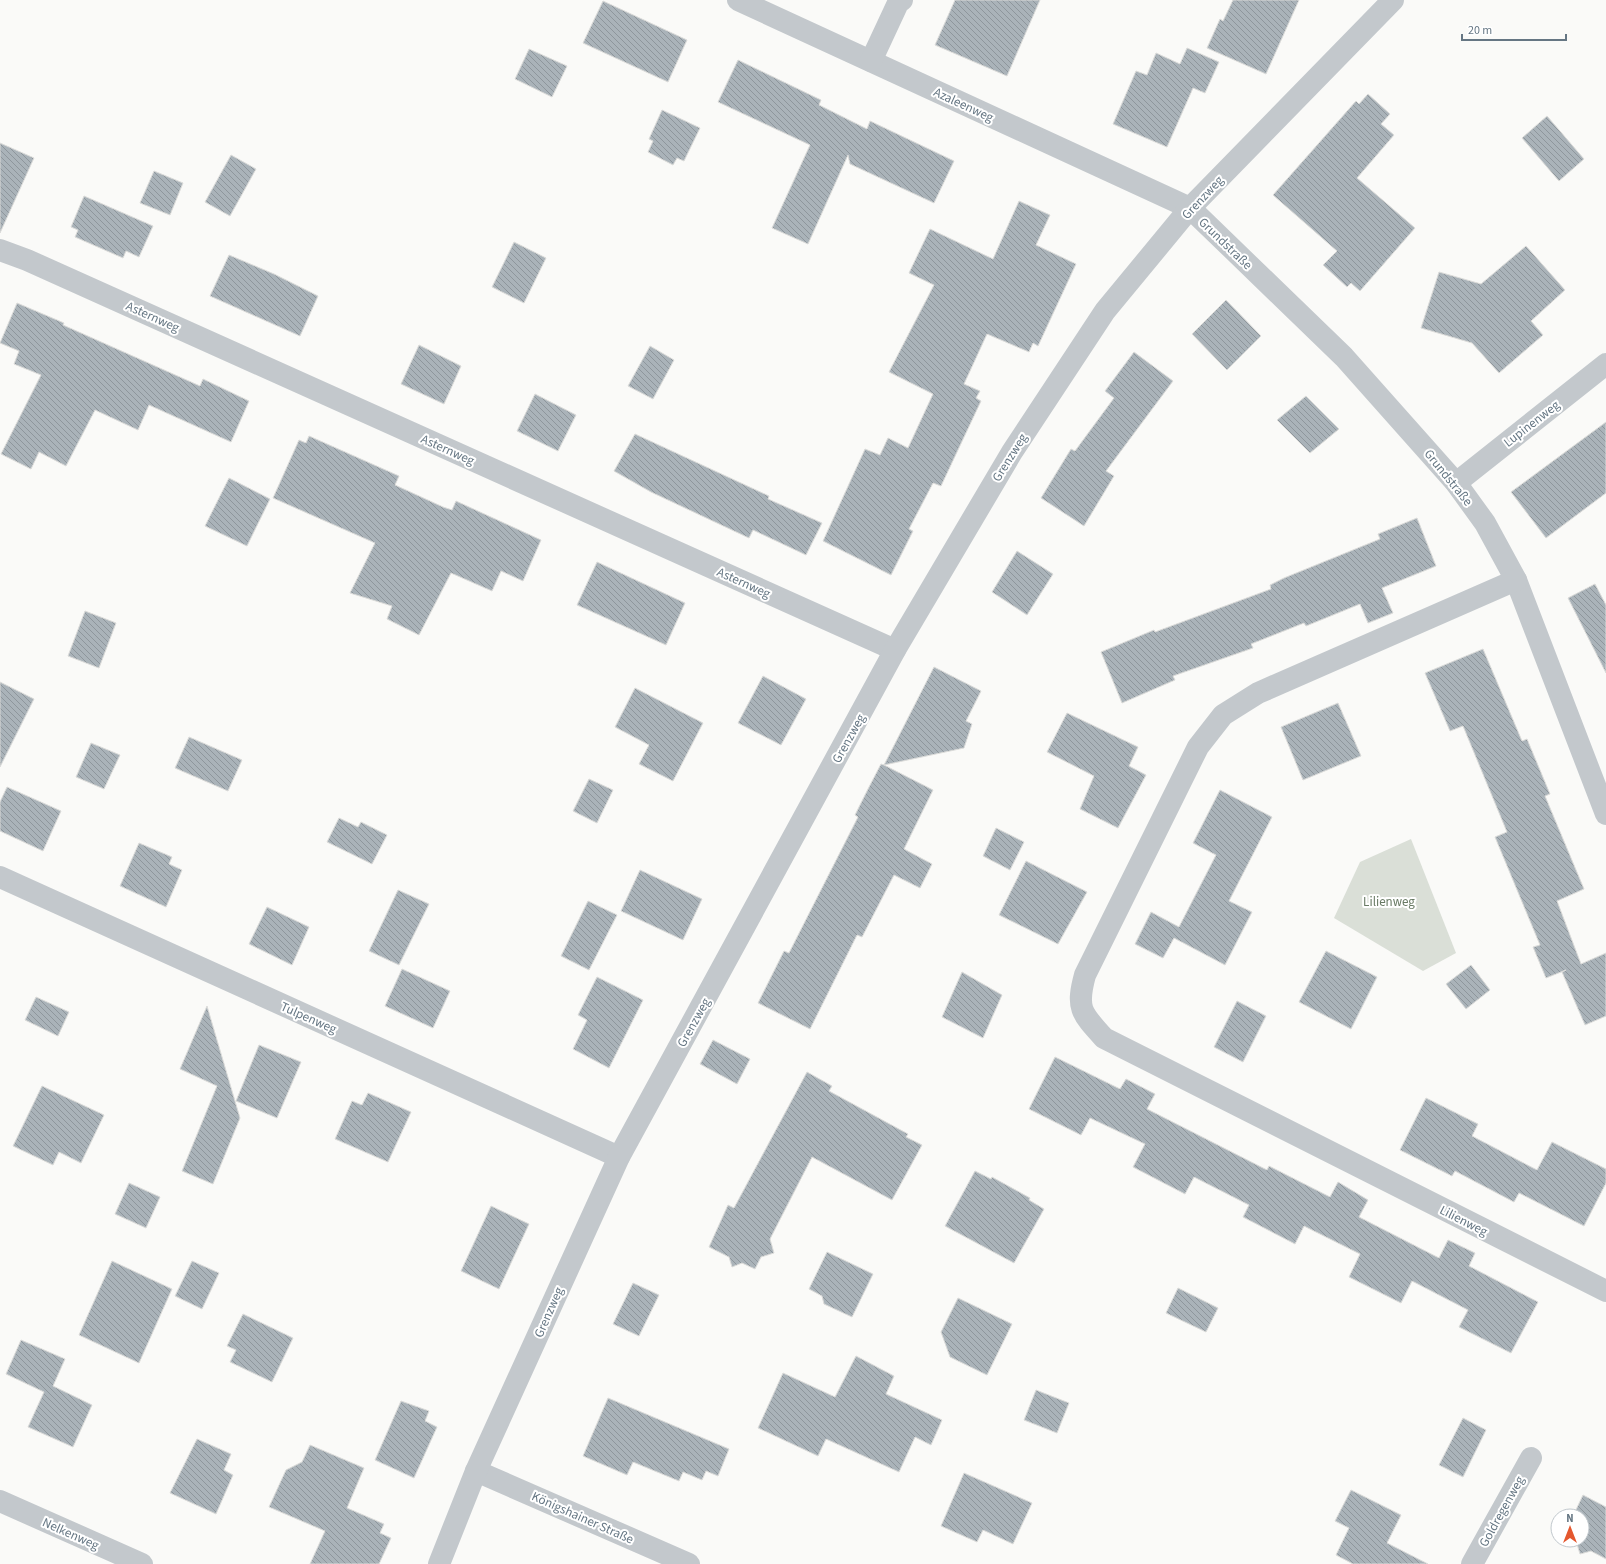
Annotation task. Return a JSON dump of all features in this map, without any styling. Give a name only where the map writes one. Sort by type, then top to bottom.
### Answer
[{"type":"street","name":"Azaleenweg","points":[[738,0],[1190,208]]},
{"type":"street","points":[[871,62],[898,3],[902,0]]},
{"type":"street","name":"Grenzweg","points":[[439,1564],[476,1471],[619,1157],[895,650],[1012,452],[1105,311],[1190,208],[1393,0]]},
{"type":"street","name":"Grundstraße","points":[[1190,208],[1344,356],[1456,483],[1485,523],[1516,580],[1606,814]]},
{"type":"street","name":"Asternweg","points":[[0,250],[27,260],[895,650]]},
{"type":"street","name":"Lupinenweg","points":[[1456,483],[1606,364]]},
{"type":"street","name":"Lilienweg","points":[[1516,580],[1258,693],[1223,715],[1198,747],[1085,975],[1079,995],[1083,1016],[1104,1038],[1606,1291]]},
{"type":"street","name":"Tulpenweg","points":[[0,877],[619,1157]]},
{"type":"street","name":"Goldregenweg","points":[[1472,1564],[1531,1458]]},
{"type":"street","name":"Königshainer Straße","points":[[476,1471],[689,1564]]},
{"type":"street","name":"Nelkenweg","points":[[0,1501],[142,1564]]},
{"type":"green space","name":"Lilienweg","points":[[1411,839],[1456,953],[1423,971],[1334,918],[1360,862]]},
{"type":"building","points":[[955,0],[1040,0],[1007,76],[935,45]]},
{"type":"building","points":[[1233,0],[1299,0],[1266,74],[1207,48],[1220,19],[1223,21]]},
{"type":"building","points":[[603,1],[687,40],[668,82],[583,43]]},
{"type":"building","points":[[1187,48],[1219,62],[1205,93],[1193,88],[1167,147],[1113,124],[1136,71],[1147,75],[1156,53],[1180,64]]},
{"type":"building","points":[[529,49],[567,66],[552,97],[515,79]]},
{"type":"building","points":[[738,60],[821,100],[819,105],[867,129],[870,121],[954,161],[934,203],[850,164],[848,155],[808,244],[772,228],[810,145],[718,102]]},
{"type":"building","points":[[1368,94],[1390,114],[1381,124],[1394,135],[1357,178],[1415,228],[1360,291],[1351,283],[1347,287],[1323,265],[1337,251],[1273,195],[1356,101],[1359,104]]},
{"type":"building","points":[[662,110],[700,128],[684,161],[677,158],[673,165],[648,152],[653,141],[649,139]]},
{"type":"building","points":[[1547,116],[1584,159],[1559,181],[1522,138]]},
{"type":"building","points":[[0,143],[34,158],[0,233]]},
{"type":"building","points":[[231,155],[256,169],[230,216],[205,202]]},
{"type":"building","points":[[154,171],[183,183],[170,215],[140,203]]},
{"type":"building","points":[[84,196],[153,226],[139,257],[126,251],[123,258],[75,237],[78,230],[71,227]]},
{"type":"building","points":[[1019,201],[1050,215],[1036,245],[1076,264],[1038,346],[1033,343],[1029,352],[987,334],[964,384],[980,391],[976,398],[981,401],[941,486],[933,483],[909,529],[913,531],[891,575],[823,541],[865,449],[880,455],[888,438],[908,448],[933,394],[889,372],[934,285],[909,273],[930,229],[993,259]]},
{"type":"building","points":[[514,242],[546,258],[524,303],[492,287]]},
{"type":"building","points":[[1526,246],[1565,290],[1531,321],[1543,335],[1499,373],[1472,343],[1421,328],[1439,272],[1481,284]]},
{"type":"building","points":[[229,255],[274,274],[318,296],[300,336],[210,296]]},
{"type":"building","points":[[1226,300],[1261,336],[1227,370],[1192,334]]},
{"type":"building","points":[[17,303],[200,386],[203,379],[249,401],[231,442],[149,405],[138,430],[95,410],[66,466],[39,452],[31,469],[1,454],[41,375],[14,364],[19,351],[0,343]]},
{"type":"building","points":[[419,345],[461,366],[444,404],[401,384]]},
{"type":"building","points":[[650,346],[674,360],[653,399],[628,386]]},
{"type":"building","points":[[1134,352],[1173,381],[1106,471],[1114,476],[1084,526],[1041,498],[1071,449],[1075,451],[1114,398],[1105,391]]},
{"type":"building","points":[[535,394],[576,415],[558,451],[517,431]]},
{"type":"building","points":[[1306,396],[1339,429],[1310,453],[1277,420]]},
{"type":"building","points":[[1606,422],[1606,493],[1546,538],[1511,492]]},
{"type":"building","points":[[635,434],[769,496],[768,499],[822,523],[806,555],[753,530],[749,538],[651,492],[614,471]]},
{"type":"building","points":[[309,436],[399,476],[395,485],[443,507],[452,510],[456,501],[541,540],[523,581],[501,571],[492,591],[451,573],[419,635],[387,619],[392,606],[350,593],[375,543],[273,498],[299,440],[306,443]]},
{"type":"building","points":[[229,478],[270,499],[247,546],[205,526]]},
{"type":"building","points":[[1417,518],[1436,566],[1382,588],[1393,613],[1368,623],[1360,604],[1306,626],[1304,623],[1251,644],[1253,648],[1173,676],[1175,680],[1122,703],[1101,652],[1154,630],[1155,632],[1271,589],[1270,585],[1284,578],[1380,539],[1378,534]]},
{"type":"building","points":[[1017,551],[1053,574],[1027,615],[992,592]]},
{"type":"building","points":[[597,562],[685,603],[666,645],[577,605]]},
{"type":"building","points":[[1595,584],[1606,605],[1606,673],[1568,598]]},
{"type":"building","points":[[85,611],[116,623],[99,668],[68,656]]},
{"type":"building","points":[[1483,649],[1522,741],[1527,739],[1550,794],[1545,796],[1584,889],[1557,901],[1581,964],[1606,953],[1606,1016],[1585,1025],[1562,972],[1566,970],[1546,978],[1533,947],[1540,945],[1495,837],[1507,832],[1463,726],[1450,731],[1425,673]]},
{"type":"building","points":[[934,667],[981,691],[966,721],[972,724],[964,748],[884,765]]},
{"type":"building","points":[[763,676],[806,699],[781,745],[738,723]]},
{"type":"building","points":[[0,682],[34,699],[0,767]]},
{"type":"building","points":[[635,688],[703,723],[673,781],[639,764],[649,745],[615,727]]},
{"type":"building","points":[[1338,703],[1361,756],[1303,780],[1281,727]]},
{"type":"building","points":[[1067,713],[1138,747],[1129,766],[1146,775],[1118,828],[1080,809],[1094,776],[1047,752]]},
{"type":"building","points":[[189,737],[242,760],[228,791],[175,768]]},
{"type":"building","points":[[91,743],[120,755],[104,789],[76,777]]},
{"type":"building","points":[[881,764],[933,790],[904,849],[932,864],[920,888],[894,875],[862,937],[857,935],[810,1029],[758,1003],[784,951],[789,953],[858,817],[855,815],[868,789]]},
{"type":"building","points":[[589,779],[613,790],[597,823],[573,811]]},
{"type":"building","points":[[7,787],[61,811],[43,851],[0,831],[0,802]]},
{"type":"building","points":[[1220,790],[1272,817],[1229,901],[1252,912],[1225,965],[1174,938],[1163,958],[1135,944],[1151,912],[1179,927],[1216,855],[1193,843]]},
{"type":"building","points":[[339,818],[358,827],[361,822],[387,835],[372,864],[327,842]]},
{"type":"building","points":[[996,828],[1024,842],[1010,870],[983,856]]},
{"type":"building","points":[[139,843],[172,857],[169,864],[182,870],[166,907],[120,886]]},
{"type":"building","points":[[1026,861],[1087,892],[1058,944],[999,915]]},
{"type":"building","points":[[640,870],[702,899],[683,940],[621,911]]},
{"type":"building","points":[[398,890],[429,904],[399,965],[369,951]]},
{"type":"building","points":[[588,901],[617,915],[589,970],[561,956]]},
{"type":"building","points":[[267,907],[309,927],[292,965],[249,944]]},
{"type":"building","points":[[1326,951],[1377,977],[1351,1029],[1299,1002]]},
{"type":"building","points":[[1471,965],[1490,990],[1466,1009],[1446,984]]},
{"type":"building","points":[[402,969],[450,991],[433,1028],[385,1006]]},
{"type":"building","points":[[962,972],[1002,995],[983,1038],[942,1017]]},
{"type":"building","points":[[597,977],[643,1000],[609,1068],[573,1049],[587,1020],[578,1015]]},
{"type":"building","points":[[36,997],[69,1012],[58,1036],[25,1020]]},
{"type":"building","points":[[1237,1001],[1266,1016],[1243,1062],[1214,1047]]},
{"type":"building","points":[[207,1006],[240,1118],[213,1184],[182,1171],[217,1086],[180,1069]]},
{"type":"building","points":[[713,1040],[750,1059],[737,1084],[700,1064]]},
{"type":"building","points":[[259,1045],[301,1062],[277,1118],[236,1101]]},
{"type":"building","points":[[1055,1057],[1120,1089],[1126,1079],[1155,1094],[1147,1109],[1267,1170],[1269,1166],[1330,1197],[1338,1182],[1368,1200],[1359,1217],[1439,1258],[1448,1240],[1475,1253],[1469,1266],[1538,1302],[1511,1353],[1459,1327],[1468,1310],[1412,1281],[1401,1303],[1349,1277],[1360,1254],[1304,1226],[1295,1244],[1243,1217],[1249,1205],[1194,1177],[1185,1194],[1133,1167],[1145,1144],[1090,1118],[1081,1135],[1029,1109]]},
{"type":"building","points":[[807,1072],[832,1086],[829,1091],[908,1134],[906,1137],[922,1145],[892,1200],[812,1157],[770,1239],[774,1253],[761,1257],[755,1269],[742,1263],[732,1267],[729,1257],[709,1247],[728,1205],[734,1208]]},
{"type":"building","points":[[42,1086],[104,1115],[81,1163],[59,1152],[53,1165],[13,1146]]},
{"type":"building","points":[[368,1093],[411,1112],[388,1162],[335,1139],[352,1101],[362,1105]]},
{"type":"building","points":[[1426,1098],[1478,1124],[1472,1136],[1537,1170],[1552,1142],[1606,1169],[1606,1183],[1584,1226],[1519,1193],[1514,1202],[1455,1171],[1452,1176],[1400,1150]]},
{"type":"building","points":[[975,1171],[991,1179],[992,1177],[1030,1198],[1029,1200],[1044,1209],[1014,1263],[945,1226]]},
{"type":"building","points":[[129,1183],[160,1197],[146,1228],[115,1214]]},
{"type":"building","points":[[491,1206],[529,1224],[499,1289],[461,1271]]},
{"type":"building","points":[[827,1252],[873,1274],[852,1317],[824,1304],[822,1296],[809,1289]]},
{"type":"building","points":[[112,1261],[172,1289],[139,1363],[79,1335]]},
{"type":"building","points":[[192,1261],[219,1273],[202,1309],[175,1296]]},
{"type":"building","points":[[633,1283],[659,1295],[639,1336],[613,1324]]},
{"type":"building","points":[[1178,1288],[1218,1308],[1206,1332],[1166,1313]]},
{"type":"building","points":[[958,1298],[1012,1324],[987,1375],[950,1357],[941,1332]]},
{"type":"building","points":[[243,1314],[293,1338],[272,1382],[230,1362],[236,1350],[227,1346]]},
{"type":"building","points":[[21,1340],[65,1359],[53,1386],[92,1405],[73,1447],[28,1427],[44,1392],[6,1374]]},
{"type":"building","points":[[856,1356],[894,1376],[886,1394],[942,1420],[931,1445],[915,1437],[899,1472],[826,1439],[818,1456],[758,1428],[783,1373],[835,1397]]},
{"type":"building","points":[[1036,1390],[1069,1403],[1057,1433],[1024,1420]]},
{"type":"building","points":[[608,1398],[729,1449],[718,1476],[706,1471],[702,1480],[683,1472],[679,1481],[633,1462],[627,1475],[583,1456]]},
{"type":"building","points":[[401,1401],[429,1411],[425,1421],[437,1427],[414,1478],[375,1460]]},
{"type":"building","points":[[1463,1418],[1486,1430],[1463,1477],[1439,1465]]},
{"type":"building","points":[[197,1439],[231,1454],[224,1470],[233,1475],[216,1514],[170,1493]]},
{"type":"building","points":[[310,1445],[364,1468],[347,1508],[384,1524],[380,1533],[391,1538],[379,1564],[310,1564],[325,1531],[269,1507],[286,1470],[302,1462]]},
{"type":"building","points":[[964,1473],[1032,1503],[1013,1544],[983,1530],[977,1542],[941,1526]]},
{"type":"building","points":[[1351,1490],[1401,1515],[1387,1543],[1428,1564],[1353,1564],[1336,1555],[1349,1528],[1335,1521]]},
{"type":"building","points":[[1583,1495],[1606,1507],[1606,1559],[1591,1551],[1580,1554],[1578,1548],[1590,1548],[1590,1508],[1577,1508]]}]
